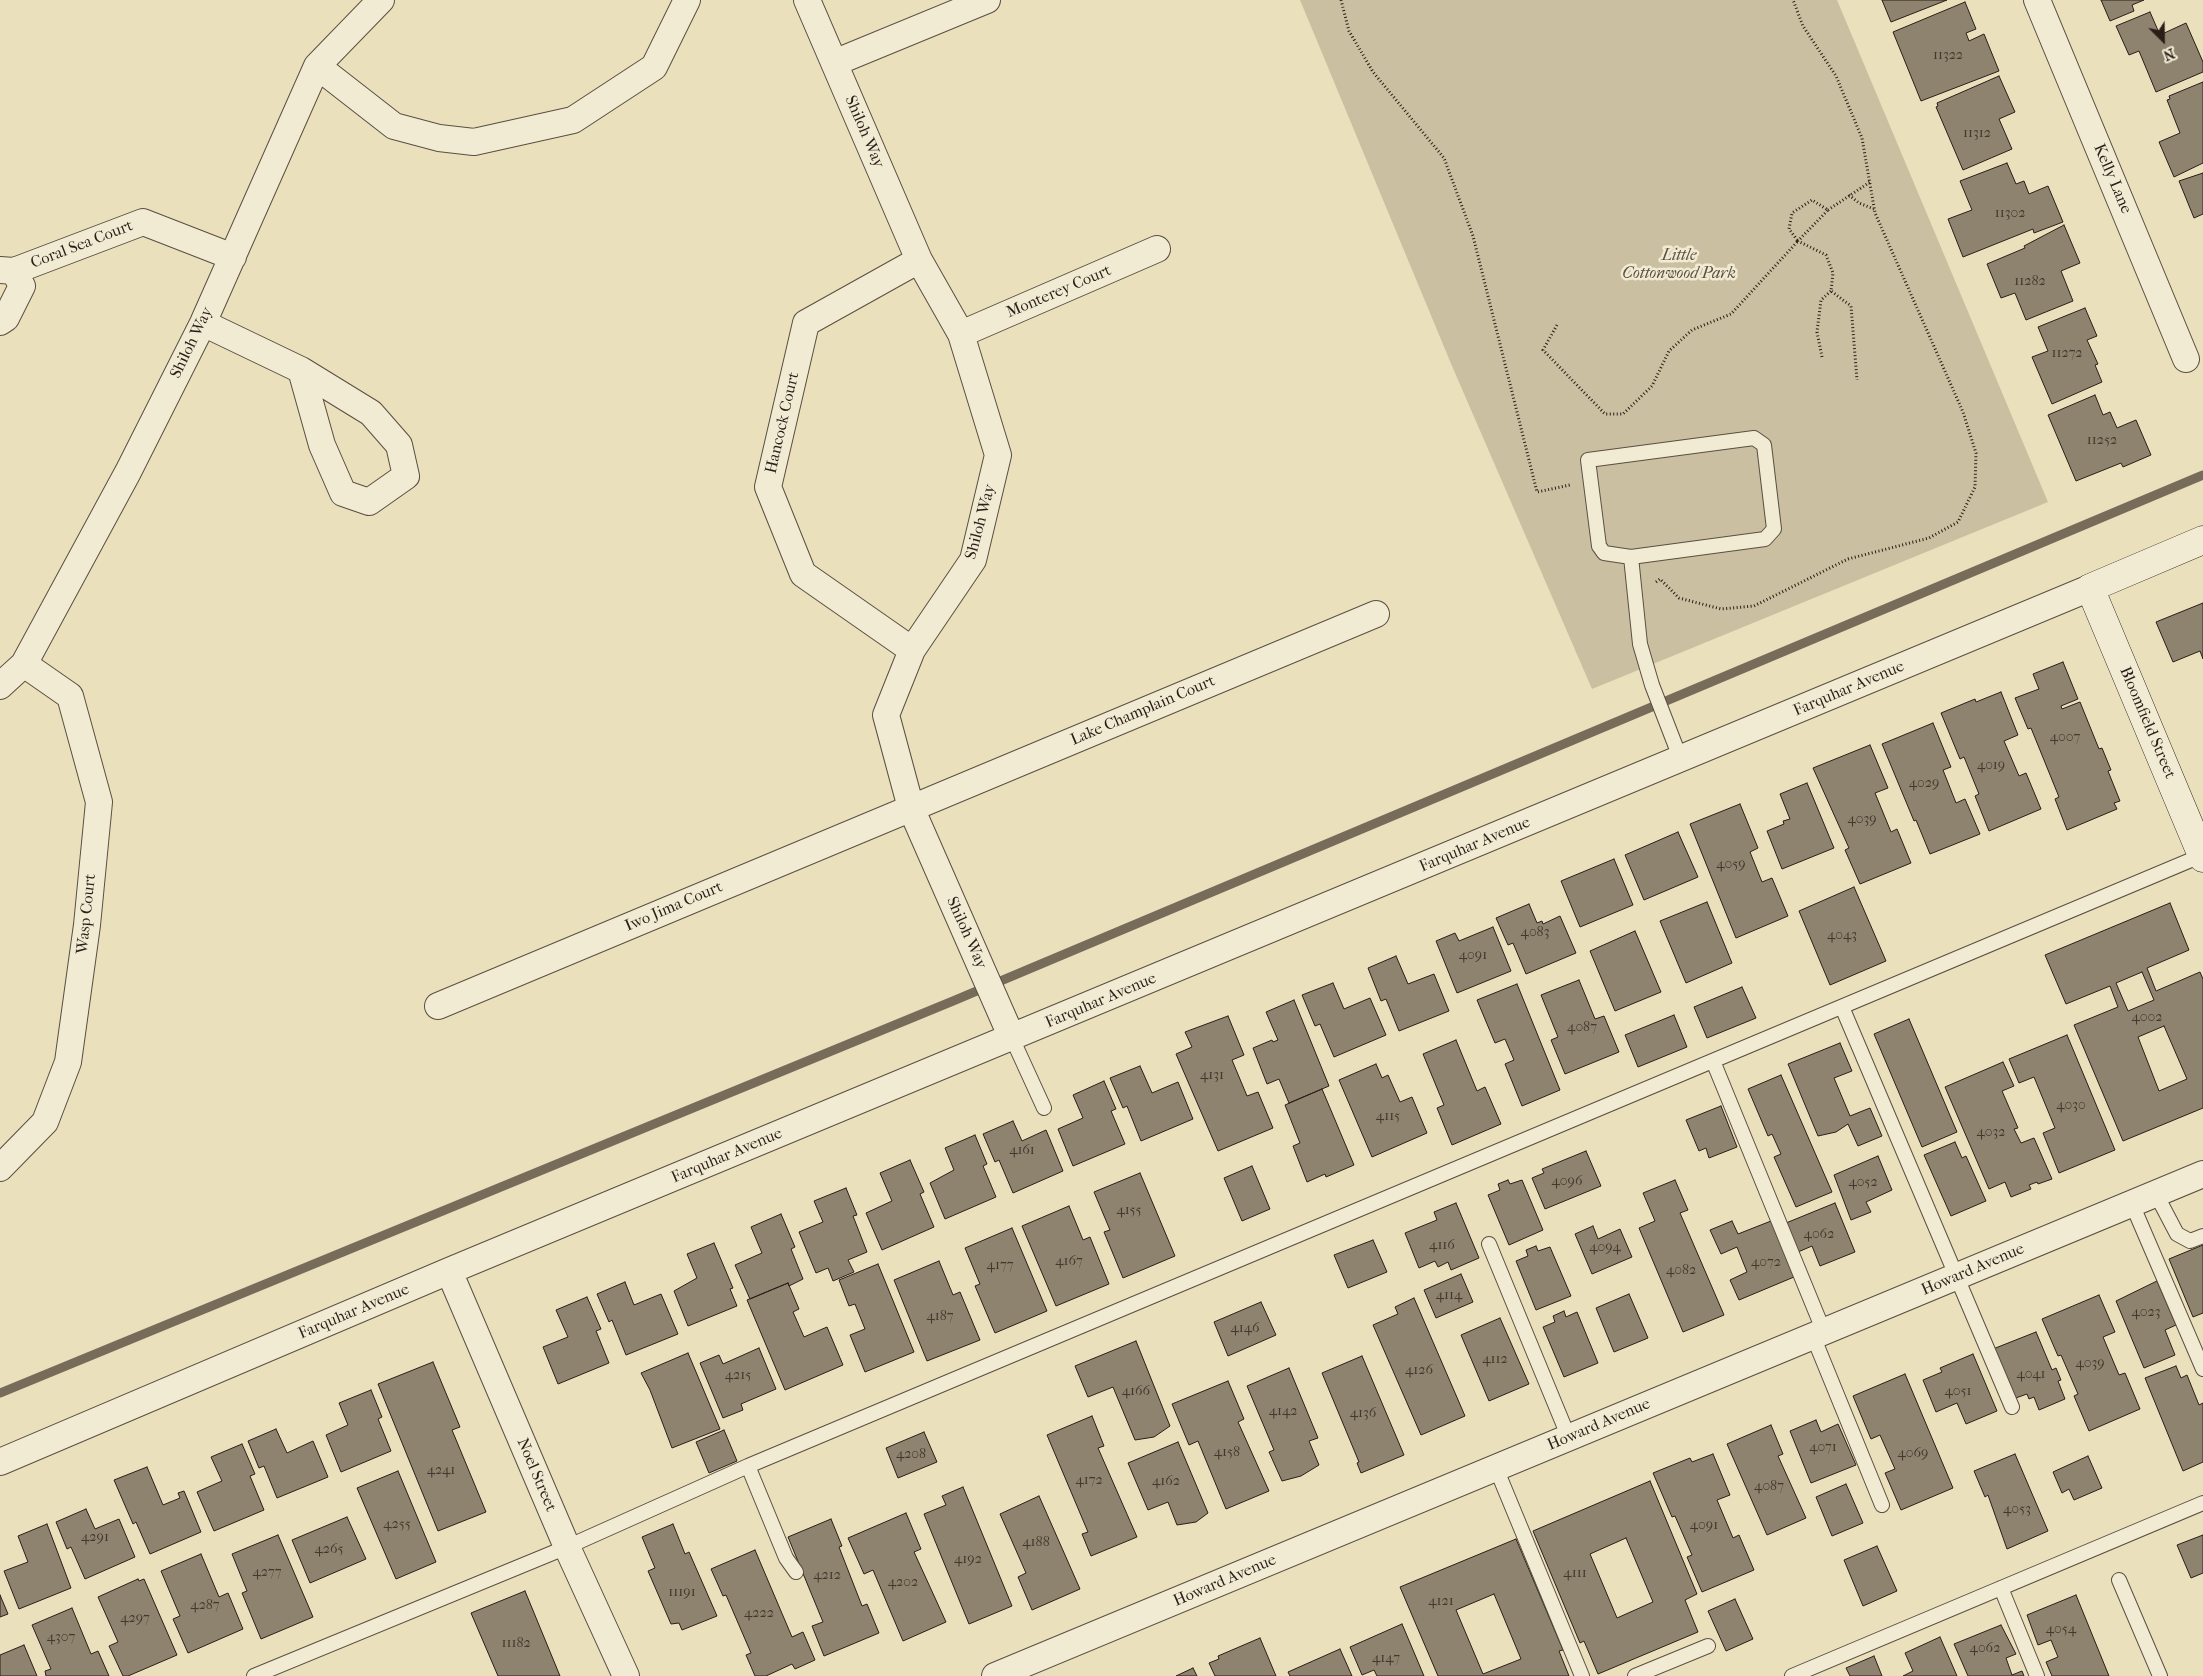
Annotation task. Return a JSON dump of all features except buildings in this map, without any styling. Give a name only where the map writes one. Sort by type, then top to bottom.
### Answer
[{"type":"street","name":"Shiloh Way","points":[[0,686],[24,664],[128,472],[203,323],[317,66],[381,0]]},
{"type":"street","points":[[317,66],[394,126],[439,138],[474,142],[573,120],[654,68],[687,0]]},
{"type":"street","name":"Shiloh Way","points":[[807,0],[919,260],[961,334],[998,455],[973,560],[912,650],[886,715],[911,808],[1012,1038]]},
{"type":"street","points":[[834,62],[987,0]]},
{"type":"street","name":"Kelly Lane","points":[[2037,0],[2186,359]]},
{"type":"street","name":"Coral Sea Court","points":[[0,322],[6,318],[22,286],[7,270],[143,222],[233,257]]},
{"type":"street","name":"Monterey Court","points":[[961,334],[1157,249]]},
{"type":"street","name":"Hancock Court","points":[[912,650],[803,574],[768,487],[806,323],[919,260]]},
{"type":"street","points":[[203,323],[301,370],[371,413],[399,445],[406,476],[370,502],[343,493],[322,445],[301,370]]},
{"type":"street","name":"Farquhar Avenue","points":[[0,1462],[449,1272],[1681,760],[2203,540]]},
{"type":"street","name":"Bloomfield Street","points":[[2090,588],[2203,856]]},
{"type":"street","name":"Lake Champlain Court","points":[[911,808],[1376,614]]},
{"type":"street","name":"Wasp Court","points":[[0,1168],[45,1122],[68,1062],[87,925],[99,802],[70,696],[24,664]]},
{"type":"street","name":"Iwo Jima Court","points":[[438,1006],[911,808]]},
{"type":"street","name":"Howard Avenue","points":[[995,1676],[2203,1174]]},
{"type":"street","name":"Noel Street","points":[[449,1272],[567,1547],[626,1676]]},
{"type":"lane","points":[[1754,438],[1764,445],[1774,529],[1765,540],[1631,557],[1604,553],[1599,546],[1588,460],[1754,438]]},
{"type":"lane","points":[[1631,557],[1640,644],[1652,685],[1681,760]]},
{"type":"lane","points":[[254,1676],[567,1547],[748,1466],[2203,856]]},
{"type":"lane","points":[[1842,1007],[2012,1407]]},
{"type":"lane","points":[[1012,1038],[1044,1108]]},
{"type":"lane","points":[[1713,1061],[1882,1505]]},
{"type":"lane","points":[[2144,1199],[2178,1234],[2190,1241],[2203,1236]]},
{"type":"lane","points":[[2144,1199],[2203,1369]]},
{"type":"lane","points":[[1489,1244],[1569,1438]]},
{"type":"lane","points":[[748,1466],[786,1558],[796,1572]]},
{"type":"lane","points":[[1496,1468],[1582,1676]]},
{"type":"lane","points":[[1792,1676],[2203,1503]]},
{"type":"lane","points":[[2118,1580],[2160,1676]]},
{"type":"lane","points":[[2001,1588],[2037,1676]]},
{"type":"lane","points":[[1635,1676],[1708,1646]]},
{"type":"path","points":[[1341,0],[1350,31],[1373,72],[1444,158],[1473,236],[1537,492],[1590,481]]},
{"type":"path","points":[[1650,586],[1660,579],[1679,598],[1721,609],[1754,606],[1848,559],[1929,538],[1958,522],[1975,487],[1976,453],[1963,412],[1874,209],[1862,138],[1836,76],[1803,26],[1793,0]]},
{"type":"path","points":[[1557,325],[1544,350],[1605,414],[1623,414],[1652,386],[1669,351],[1692,330],[1731,314],[1828,210],[1870,182]]},
{"type":"path","points":[[1849,195],[1859,203],[1874,209]]},
{"type":"path","points":[[1822,357],[1817,332],[1821,300],[1831,291],[1833,273],[1826,255],[1798,241],[1790,228],[1792,213],[1812,200],[1828,210]]},
{"type":"path","points":[[1831,291],[1851,306],[1857,380]]},
{"type":"green space","name":"Little Cottonwood Park","points":[[1300,0],[1837,0],[2048,502],[1592,689],[1452,366]]},
{"type":"waterway","points":[[0,1393],[953,1001],[2203,475]]}]
